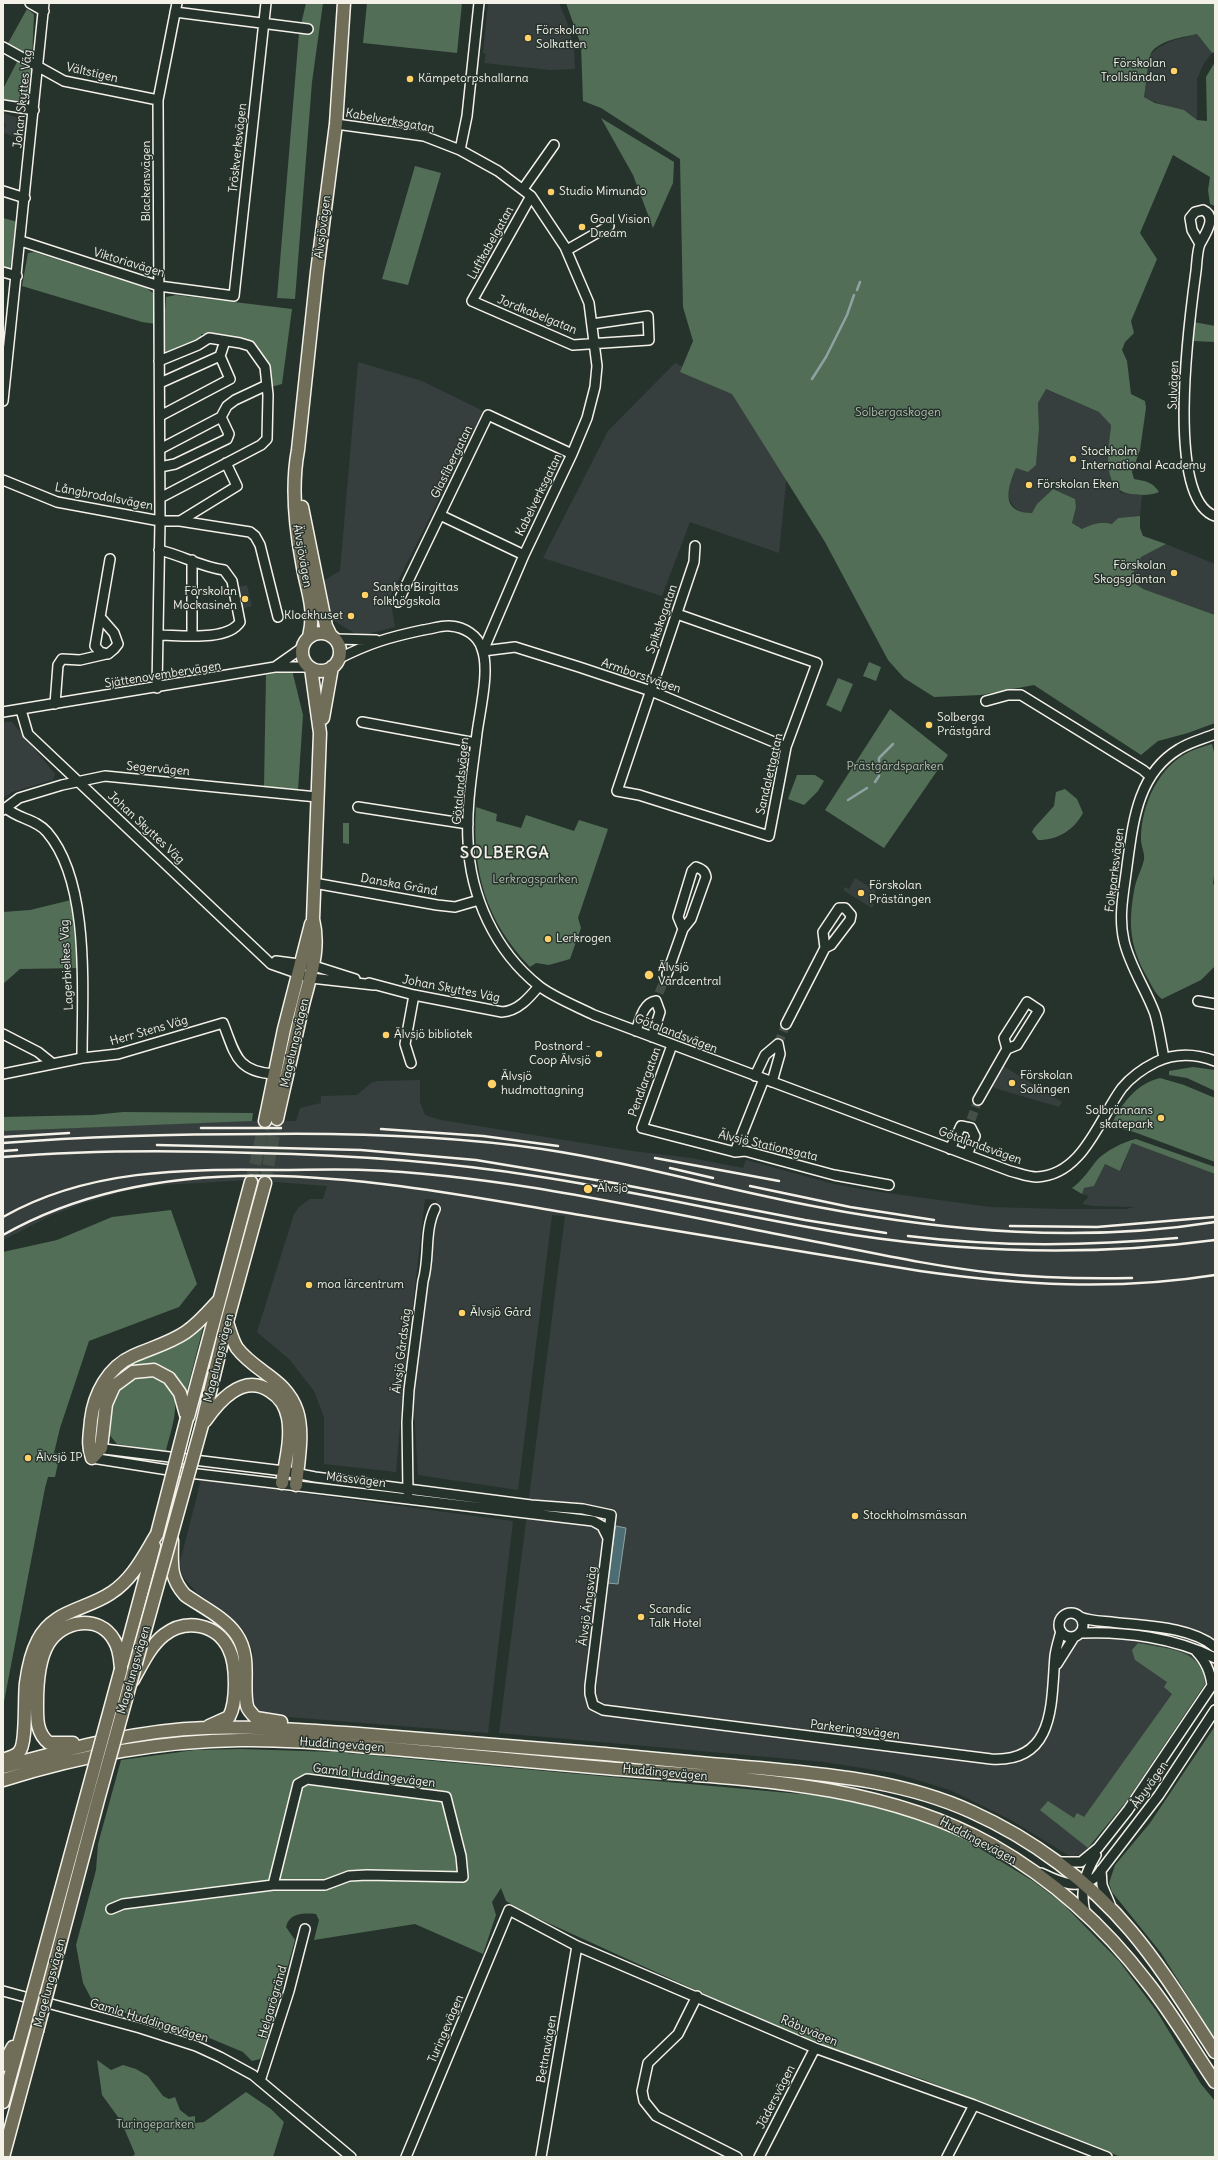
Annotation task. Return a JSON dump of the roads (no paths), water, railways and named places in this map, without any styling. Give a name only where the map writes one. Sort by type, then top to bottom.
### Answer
[{"type":"main road","name":"Älvsjövägen","points":[[309,638],[313,611],[302,564],[295,514],[294,470],[298,450],[317,272],[336,124],[344,3]]},
{"type":"main road","name":"Älvsjövägen","points":[[298,450],[302,513],[326,626],[333,637]]},
{"type":"main road","points":[[313,972],[316,929],[313,919],[320,733],[335,663],[340,649],[333,637],[320,633],[309,638],[302,648],[304,661],[310,668],[320,733]]},
{"type":"main road","points":[[310,668],[322,671],[335,663]]},
{"type":"main road","points":[[300,969],[309,928],[313,919]]},
{"type":"main road","name":"Magelungsvägen","points":[[300,969],[274,1074],[271,1120],[313,972]]},
{"type":"main road","name":"Magelungsvägen","points":[[3,2102],[122,1669],[251,1182]]},
{"type":"main road","name":"Magelungsvägen","points":[[3,2157],[130,1686],[172,1537],[202,1425],[227,1322],[265,1184]]},
{"type":"main road","points":[[90,1454],[96,1395],[109,1376],[119,1365],[131,1357],[175,1339],[186,1332],[219,1300]]},
{"type":"main road","points":[[227,1322],[234,1341],[243,1355],[278,1381],[292,1397],[298,1413],[300,1427],[296,1479]]},
{"type":"main road","points":[[90,1454],[101,1448],[106,1404],[114,1386],[133,1372],[154,1370],[169,1378],[180,1393],[188,1418]]},
{"type":"main road","points":[[202,1425],[218,1405],[236,1389],[254,1386],[268,1389],[283,1403],[288,1420],[282,1483]]},
{"type":"main road","points":[[3,1760],[19,1753],[24,1743],[26,1683],[32,1653],[62,1615],[110,1594],[122,1584],[133,1573],[157,1534]]},
{"type":"main road","points":[[172,1537],[172,1573],[175,1582],[185,1595],[220,1619],[236,1634],[242,1647],[246,1670],[247,1707],[256,1718],[266,1721],[392,1730],[408,1738]]},
{"type":"main road","points":[[50,1632],[80,1622],[96,1625],[107,1631],[114,1638],[119,1648],[122,1669]]},
{"type":"main road","points":[[130,1686],[153,1647],[164,1635],[178,1626],[192,1624],[216,1632],[229,1649],[234,1669],[234,1708],[229,1717],[205,1728]]},
{"type":"main road","points":[[50,1632],[43,1654],[37,1682],[37,1719],[40,1733],[49,1742],[92,1743]]},
{"type":"main road","name":"Huddingevägen","points":[[3,1767],[92,1743],[146,1734],[205,1728],[298,1730],[408,1738],[822,1774],[861,1779],[923,1793],[973,1812],[1030,1844],[1056,1862],[1083,1884],[1130,1929],[1160,1969],[1215,2052]]},
{"type":"main road","name":"Huddingevägen","points":[[3,1780],[82,1758],[150,1747],[240,1740],[347,1745],[768,1782],[849,1793],[898,1805],[939,1819],[993,1846],[1026,1866],[1085,1913],[1104,1932],[1147,1981],[1215,2082]]},
{"type":"main road","points":[[3,2065],[24,2026]]},
{"type":"main road","points":[[3,2102],[17,2106]]},
{"type":"street","points":[[30,3],[44,7]]},
{"type":"street","name":"Tröskverksvägen","points":[[234,296],[266,3]]},
{"type":"street","points":[[460,150],[467,116],[479,3]]},
{"type":"street","name":"Johan Skyttes Väg","points":[[3,401],[21,241],[44,7]]},
{"type":"street","points":[[176,7],[264,23],[308,29]]},
{"type":"street","name":"Blackensvägen","points":[[157,688],[160,521],[158,100],[176,7]]},
{"type":"street","name":"Vältstigen","points":[[3,47],[64,81],[158,100]]},
{"type":"street","points":[[3,105],[34,110]]},
{"type":"street","name":"Kabelverksgatan","points":[[336,124],[424,136],[460,150],[498,171],[531,196],[567,250],[589,303],[597,366],[595,387],[587,418],[572,454],[524,555],[483,651]]},
{"type":"street","points":[[523,189],[554,145]]},
{"type":"street","points":[[3,192],[25,198]]},
{"type":"street","name":"Luftkabelgatan","points":[[472,301],[531,196]]},
{"type":"street","points":[[567,250],[609,226]]},
{"type":"street","name":"Viktoriavägen","points":[[21,241],[159,286],[234,296]]},
{"type":"street","name":"Sulvägen","points":[[1200,244],[1187,343],[1184,443],[1191,481],[1197,500],[1205,511],[1215,516]]},
{"type":"street","points":[[3,272],[17,276]]},
{"type":"street","name":"Jordkabelgatan","points":[[472,301],[573,345],[595,344]]},
{"type":"street","points":[[592,324],[648,316],[649,340],[595,344]]},
{"type":"street","points":[[160,361],[198,345],[209,338],[250,346],[265,367],[267,385],[267,439],[261,445],[160,498]]},
{"type":"street","points":[[160,416],[230,379],[220,356],[225,341]]},
{"type":"street","points":[[160,383],[220,356]]},
{"type":"street","points":[[160,449],[221,417],[227,406],[235,400],[267,385]]},
{"type":"street","name":"Glasfibergatan","points":[[398,602],[488,415],[572,454]]},
{"type":"street","points":[[160,467],[181,462],[228,439],[229,434],[221,417]]},
{"type":"street","points":[[180,522],[237,486],[226,463]]},
{"type":"street","name":"Långbrodalsvägen","points":[[3,480],[57,502],[160,521],[180,522],[243,531],[255,536],[260,545],[278,618]]},
{"type":"street","points":[[440,515],[524,555]]},
{"type":"street","name":"Spikskogatan","points":[[617,791],[694,562],[695,546]]},
{"type":"street","points":[[158,635],[210,635],[233,630],[240,622],[232,581],[224,570],[205,566],[192,560],[159,550]]},
{"type":"street","points":[[108,654],[100,652],[95,646],[110,559]]},
{"type":"street","points":[[192,560],[192,636]]},
{"type":"street","name":"Sandalettgatan","points":[[617,791],[638,795],[769,836],[786,746],[817,663],[677,614]]},
{"type":"street","points":[[55,704],[58,664],[62,659],[80,660],[108,654],[118,644],[117,638],[100,617]]},
{"type":"street","points":[[335,663],[379,640],[448,625],[464,629],[475,637],[483,651]]},
{"type":"street","points":[[333,637],[379,640]]},
{"type":"street","name":"Armborstvägen","points":[[483,651],[515,647],[651,691],[786,746]]},
{"type":"street","name":"Sjättenovembervägen","points":[[275,667],[302,648]]},
{"type":"street","name":"Götalandsvägen","points":[[483,651],[484,672],[468,824],[469,858],[479,900],[500,942],[524,972],[539,986],[594,1015],[950,1149],[1028,1176],[1038,1177],[1061,1170],[1077,1157],[1123,1087],[1136,1075],[1164,1058],[1174,1056],[1198,1056],[1215,1061]]},
{"type":"street","name":"Sjättenovembervägen","points":[[3,712],[157,688],[275,667],[310,668]]},
{"type":"street","points":[[986,701],[1008,695],[1021,695],[1143,770],[1150,776]]},
{"type":"street","name":"Johan Skyttes Väg","points":[[21,710],[28,734],[265,958],[279,968],[300,969],[414,995],[502,1012],[510,1011],[528,998],[539,986]]},
{"type":"street","points":[[362,722],[476,743]]},
{"type":"street","name":"Folkparksvägen","points":[[1164,1058],[1155,1014],[1129,958],[1121,925],[1121,907],[1136,812],[1140,795],[1150,776],[1168,756],[1178,749],[1215,734]]},
{"type":"street","name":"Segervägen","points":[[4,809],[19,798],[78,781],[104,776],[317,797]]},
{"type":"street","points":[[358,807],[468,824]]},
{"type":"street","name":"Lagerbielkes Väg","points":[[4,809],[40,825],[47,831],[62,854],[72,878],[81,937],[82,1058]]},
{"type":"street","points":[[666,974],[683,928],[691,919],[706,877],[705,872],[701,868],[696,867],[692,871],[678,916],[683,928]]},
{"type":"street","name":"Danska Gränd","points":[[314,883],[455,907],[479,900]]},
{"type":"street","points":[[786,1024],[793,1006],[825,948]]},
{"type":"street","points":[[411,1064],[405,1044],[414,995]]},
{"type":"street","points":[[636,1031],[646,1007],[658,997],[660,1012],[652,1037]]},
{"type":"street","points":[[1198,1001],[1215,1004]]},
{"type":"street","points":[[978,1100],[1007,1049],[1017,1045],[1039,1010],[1027,1002],[1004,1038],[1007,1049]]},
{"type":"street","name":"Herr Stens Väg","points":[[3,1074],[82,1058],[118,1054],[223,1023],[236,1058],[242,1065],[265,1073],[274,1074]]},
{"type":"street","points":[[3,1034],[38,1052],[53,1064]]},
{"type":"street","points":[[736,1152],[780,1054],[778,1044],[765,1055],[754,1076]]},
{"type":"street","name":"Pendlargatan","points":[[642,1128],[672,1045]]},
{"type":"street","points":[[950,1149],[961,1126],[970,1124],[975,1136],[967,1155]]},
{"type":"street","name":"Älvsjö Stationsgata","points":[[642,1128],[736,1152],[745,1151],[834,1175],[889,1184]]},
{"type":"street","name":"Älvsjö Gårdsväg","points":[[408,1498],[407,1422],[409,1390],[423,1281],[426,1270],[427,1241],[431,1217],[435,1209]]},
{"type":"street","name":"Mässvägen","points":[[101,1448],[184,1460],[284,1471],[296,1479],[408,1498],[593,1521],[602,1526],[608,1538]]},
{"type":"street","name":"Mässvägen","points":[[90,1454],[181,1472],[282,1483],[296,1479],[408,1488],[531,1505],[583,1509],[611,1515]]},
{"type":"street","name":"Älvsjö Ängsväg","points":[[591,1700],[590,1686],[611,1515]]},
{"type":"street","name":"Parkeringsvägen","points":[[591,1700],[593,1705],[603,1710],[1003,1760],[1027,1752],[1041,1739],[1048,1719],[1055,1667],[1055,1655],[1061,1631],[1059,1624],[1066,1615],[1073,1614],[1096,1621],[1172,1630],[1203,1639],[1215,1647]]},
{"type":"street","points":[[1077,1635],[1083,1625],[1080,1617]]},
{"type":"street","points":[[1061,1631],[1066,1637],[1077,1635],[1132,1636],[1194,1648],[1215,1658]]},
{"type":"street","name":"Parkeringsvägen","points":[[1055,1667],[1077,1635]]},
{"type":"street","points":[[1194,1648],[1204,1659],[1214,1683]]},
{"type":"street","name":"Åbyvägen","points":[[1056,1862],[1066,1864],[1081,1862],[1093,1854],[1142,1790],[1214,1683]]},
{"type":"street","name":"Åbyvägen","points":[[1083,1884],[1092,1880],[1101,1870],[1159,1795],[1215,1710]]},
{"type":"street","name":"Gamla Huddingevägen","points":[[111,1909],[123,1904],[273,1885],[325,1885],[349,1876],[367,1875],[463,1878],[461,1856],[446,1797],[307,1779],[298,1784],[273,1885]]},
{"type":"street","name":"Åbyvägen","points":[[1085,1913],[1082,1894],[1083,1884],[1087,1870],[1104,1840]]},
{"type":"street","points":[[1026,1866],[1066,1884],[1083,1884]]},
{"type":"street","points":[[1101,1870],[1104,1893],[1115,1914]]},
{"type":"street","name":"Råbyvägen","points":[[509,1910],[577,1946],[815,2048],[974,2105],[1107,2157]]},
{"type":"street","name":"Turingevägen","points":[[406,2157],[509,1910]]},
{"type":"street","name":"Helgarögränd","points":[[260,2081],[290,1992],[305,1929]]},
{"type":"street","name":"Bettnavägen","points":[[541,2157],[577,1946]]},
{"type":"street","name":"Gamla Huddingevägen","points":[[3,1991],[133,2026],[196,2046],[234,2065],[260,2081],[351,2157]]},
{"type":"street","points":[[696,1996],[678,2034],[648,2064],[642,2091],[644,2101],[656,2116],[737,2157]]},
{"type":"street","name":"Jädersvägen","points":[[759,2157],[815,2048]]},
{"type":"street","points":[[947,2157],[974,2105]]},
{"type":"water","points":[[616,1526],[626,1528],[618,1584],[608,1583]]},
{"type":"waterway","points":[[857,290],[860,282]]},
{"type":"waterway","points":[[812,379],[826,357],[847,315],[854,295]]},
{"type":"waterway","points":[[875,782],[879,776],[879,758],[893,744]]},
{"type":"waterway","points":[[848,800],[867,788]]},
{"type":"tunnel","points":[[659,993],[667,974]]},
{"type":"tunnel","points":[[778,1044],[786,1024]]},
{"type":"tunnel","points":[[971,1120],[978,1100]]},
{"type":"tunnel","points":[[265,1183],[277,1119]]},
{"type":"tunnel","points":[[251,1182],[265,1121]]},
{"type":"railway","points":[[201,1128],[281,1128]]},
{"type":"railway","points":[[381,1129],[483,1136],[558,1146]]},
{"type":"railway","points":[[3,1137],[69,1133]]},
{"type":"railway","points":[[3,1143],[102,1137],[201,1134],[336,1134],[439,1138],[542,1149],[577,1155],[818,1207],[917,1223],[1016,1232],[1066,1233],[1116,1232],[1215,1222]]},
{"type":"railway","points":[[157,1145],[361,1150],[476,1160],[614,1183],[805,1220],[886,1233]]},
{"type":"railway","points":[[3,1151],[17,1150]]},
{"type":"railway","points":[[3,1157],[97,1152],[223,1152],[360,1157],[465,1166],[575,1182],[854,1235],[944,1246],[989,1249],[1080,1250],[1170,1245],[1215,1240]]},
{"type":"railway","points":[[655,1158],[779,1181]]},
{"type":"railway","points":[[670,1168],[713,1178]]},
{"type":"railway","points":[[3,1217],[35,1201],[68,1189],[136,1175],[206,1170],[342,1170],[407,1172],[450,1176],[535,1188],[637,1206],[947,1267],[1011,1275],[1080,1278],[1132,1278]]},
{"type":"railway","points":[[3,1235],[71,1204],[142,1185],[215,1177],[290,1176],[365,1182],[440,1192],[920,1271],[994,1280],[1030,1283],[1104,1284],[1141,1283],[1215,1275]]},
{"type":"railway","points":[[750,1186],[850,1207],[934,1220]]},
{"type":"railway","points":[[1010,1226],[1097,1227],[1214,1217]]},
{"type":"railway","points":[[908,1236],[941,1240],[1008,1244],[1110,1243],[1177,1238]]},
{"type":"place","name":"Förskolan Solkatten","points":[[528,38]]},
{"type":"place","name":"Förskolan Trollsländan","points":[[1174,71]]},
{"type":"place","name":"Kämpetorpshallarna","points":[[410,79]]},
{"type":"place","name":"Studio Mimundo","points":[[551,192]]},
{"type":"place","name":"Goal Vision Dream","points":[[582,227]]},
{"type":"place","name":"Stockholm International Academy","points":[[1073,459]]},
{"type":"place","name":"Förskolan Eken","points":[[1029,485]]},
{"type":"place","name":"Förskolan Skogsgläntan","points":[[1174,573]]},
{"type":"place","name":"Sankta Birgittas folkhögskola","points":[[365,595]]},
{"type":"place","name":"Förskolan Mockasinen","points":[[245,599]]},
{"type":"place","name":"Klockhuset","points":[[351,616]]},
{"type":"place","name":"Solberga Prästgård","points":[[929,725]]},
{"type":"place","name":"Förskolan Prästängen","points":[[861,893]]},
{"type":"place","name":"Lerkrogen","points":[[548,939]]},
{"type":"place","name":"Älvsjö Vårdcentral","points":[[649,975]]},
{"type":"place","name":"Älvsjö bibliotek","points":[[386,1035]]},
{"type":"place","name":"Postnord - Coop Älvsjö","points":[[599,1054]]},
{"type":"place","name":"Förskolan Solängen","points":[[1012,1083]]},
{"type":"place","name":"Älvsjö hudmottagning","points":[[492,1084]]},
{"type":"place","name":"Solbrännans skatepark","points":[[1161,1118]]},
{"type":"place","name":"Älvsjö","points":[[588,1189]]},
{"type":"place","name":"moa lärcentrum","points":[[309,1285]]},
{"type":"place","name":"Älvsjö Gård","points":[[462,1313]]},
{"type":"place","name":"Älvsjö IP","points":[[28,1458]]},
{"type":"place","name":"Stockholmsmässan","points":[[855,1516]]},
{"type":"place","name":"Scandic Talk Hotel","points":[[641,1617]]},
{"type":"district","name":"SOLBERGA","points":[[505,853]]},
{"type":"park label","name":"Solbergaskogen","points":[[898,413]]},
{"type":"park label","name":"Prästgårdsparken","points":[[895,767]]},
{"type":"park label","name":"Lerkrogsparken","points":[[535,880]]},
{"type":"park label","name":"Turingeparken","points":[[155,2125]]}]
